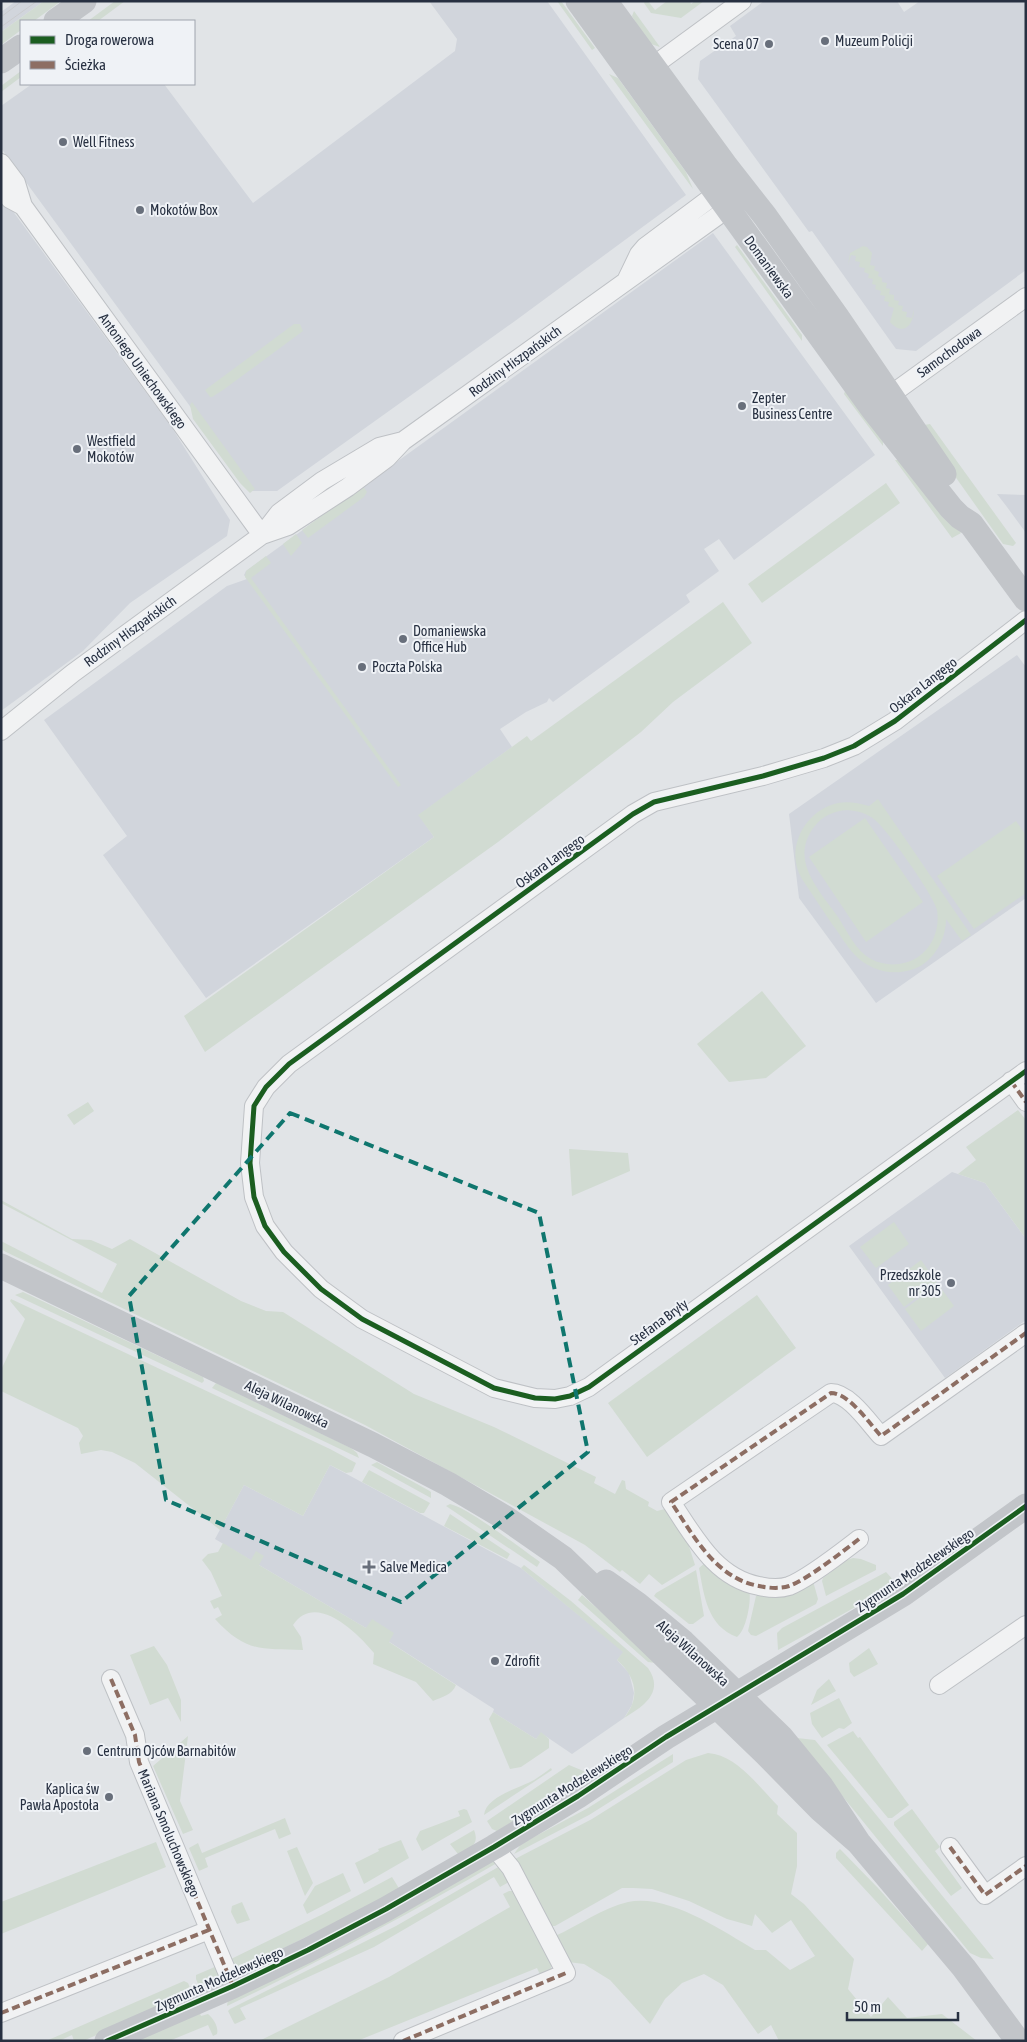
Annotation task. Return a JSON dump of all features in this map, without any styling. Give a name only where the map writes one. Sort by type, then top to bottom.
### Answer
[{"type":"street","points":[[57,20],[84,1]]},
{"type":"street","name":"Domaniewska","points":[[578,1],[721,201],[881,401]]},
{"type":"street","name":"Domaniewska","points":[[605,1],[765,216],[881,401],[951,508],[971,524],[1026,600]]},
{"type":"street","points":[[652,66],[742,1]]},
{"type":"street","points":[[1,61],[20,48]]},
{"type":"street","name":"Antoniego Uniechowskiego","points":[[1,163],[16,183],[23,206],[262,535]]},
{"type":"street","name":"Rodziny Hiszpańskich","points":[[1,730],[52,689],[262,535],[288,526],[348,487],[387,458],[403,442],[626,280],[741,186]]},
{"type":"street","name":"Antoniego Uniechowskiego","points":[[1,188],[10,199],[23,206]]},
{"type":"street","name":"Samochodowa","points":[[881,401],[1026,297]]},
{"type":"street","name":"Oskara Langego","points":[[284,1252],[265,1226],[254,1197],[250,1163],[254,1106],[266,1087],[279,1072],[633,814],[654,802],[781,771],[824,758],[854,746],[895,721],[1026,620]]},
{"type":"street","name":"Stefana Bryły","points":[[284,1252],[321,1289],[362,1318],[494,1388],[535,1398],[570,1396],[589,1387],[1026,1071]]},
{"type":"street","points":[[1011,1081],[1026,1102]]},
{"type":"street","name":"Aleja Wilanowska","points":[[1,1266],[373,1445],[481,1502],[563,1558],[604,1581],[637,1604],[683,1642],[728,1700],[796,1755],[821,1786],[858,1842],[964,1968],[1018,2041]]},
{"type":"street","points":[[859,1539],[800,1581],[788,1586],[767,1587],[756,1585],[724,1571],[716,1564],[671,1502],[831,1393],[838,1393],[846,1398],[881,1436],[1026,1332]]},
{"type":"street","name":"Zygmunta Modzelewskiego","points":[[107,2041],[233,1986],[355,1926],[494,1847],[572,1800],[728,1700],[903,1594],[1026,1506]]},
{"type":"street","points":[[939,1685],[1026,1625]]},
{"type":"street","name":"Mariana Smoluchowskiego","points":[[111,1679],[135,1735],[139,1762],[233,1986]]},
{"type":"street","points":[[403,2041],[566,1973],[511,1868],[494,1847]]},
{"type":"street","points":[[950,1847],[985,1895],[1026,1866]]},
{"type":"street","points":[[1,2013],[209,1930]]},
{"type":"highlighted area","points":[[290,1113],[539,1213],[588,1452],[401,1602],[166,1500],[129,1296]]},
{"type":"shaded area","points":[[16,1],[44,1],[1,32],[1,12]]},
{"type":"shaded area","points":[[44,1],[61,1],[35,20],[20,20],[20,31],[1,45],[1,32]]},
{"type":"shaded area","points":[[115,1],[125,1],[99,20],[89,20]]},
{"type":"shaded area","points":[[429,1],[547,1],[686,195],[515,321],[277,491],[252,491],[1,148],[1,106],[31,85],[165,85],[253,203],[455,51],[457,39]]},
{"type":"shaded area","points":[[557,1],[561,1],[595,48],[592,50]]},
{"type":"shaded area","points":[[648,1],[655,10],[667,1],[690,1],[691,4],[695,1],[704,1],[681,18],[651,13],[644,3]]},
{"type":"shaded area","points":[[764,1],[897,1],[904,12],[920,1],[1026,1],[1026,270],[916,351],[896,349],[812,231],[809,232],[698,79],[700,61],[736,36],[730,26]]},
{"type":"shaded area","points":[[634,11],[660,47],[648,43],[632,16]]},
{"type":"shaded area","points":[[20,72],[20,78],[1,92],[1,86]]},
{"type":"shaded area","points":[[609,74],[618,78],[686,172],[693,189]]},
{"type":"shaded area","name":"Westfield Mokotów","points":[[1,195],[172,428],[230,520],[227,536],[130,603],[83,651],[1,711]]},
{"type":"shaded area","points":[[713,233],[875,455],[734,560],[719,539],[704,549],[719,571],[686,595],[690,602],[553,702],[549,698],[547,702],[526,712],[500,729],[512,747],[419,815],[434,837],[206,998],[103,855],[127,836],[44,720],[227,586],[247,579],[244,575],[246,571]]},
{"type":"shaded area","points":[[737,245],[802,335],[802,341],[735,247]]},
{"type":"shaded area","points":[[863,246],[867,247],[872,253],[870,265],[875,266],[874,270],[879,272],[878,276],[882,278],[882,282],[887,283],[886,288],[890,289],[889,294],[894,295],[894,300],[899,301],[898,305],[903,306],[902,311],[907,312],[906,317],[912,318],[914,309],[914,315],[907,327],[899,329],[890,322],[894,308],[888,306],[889,302],[884,301],[885,296],[880,295],[881,291],[875,289],[876,285],[872,284],[873,279],[868,278],[869,274],[864,272],[865,268],[859,267],[860,262],[855,261],[856,256],[851,255],[848,265],[850,253]]},
{"type":"shaded area","points":[[294,324],[300,324],[303,331],[223,390],[210,397],[205,390]]},
{"type":"shaded area","points":[[845,391],[883,441],[883,446],[844,394]]},
{"type":"shaded area","points":[[192,402],[255,489],[250,493],[240,483],[193,419],[190,405]]},
{"type":"shaded area","points":[[930,424],[1016,543],[1013,546],[1003,544],[947,465],[924,425]]},
{"type":"shaded area","points":[[895,460],[899,460],[929,489],[961,533],[952,538]]},
{"type":"shaded area","points":[[886,483],[900,503],[762,603],[748,584]]},
{"type":"shaded area","points":[[363,486],[367,492],[364,497],[308,538],[302,530]]},
{"type":"shaded area","points":[[997,494],[1026,495],[1026,533],[1007,507]]},
{"type":"shaded area","points":[[296,534],[302,543],[291,556],[283,544]]},
{"type":"shaded area","points":[[266,556],[271,563],[251,578],[401,785],[398,787],[245,577],[246,571]]},
{"type":"shaded area","points":[[723,602],[752,643],[673,702],[641,732],[498,842],[205,1052],[184,1016],[434,837],[418,815],[527,736],[531,741]]},
{"type":"shaded area","points":[[1017,655],[1026,667],[1026,898],[876,1003],[799,898],[789,814]]},
{"type":"shaded area","points":[[878,799],[971,935],[962,941],[946,919],[946,926],[940,945],[927,961],[914,969],[896,972],[878,970],[855,955],[802,879],[797,867],[795,855],[801,832],[807,822],[816,814],[826,807],[842,802],[869,806]],"holes":[[[847,810],[869,816],[881,826],[919,878],[934,903],[938,917],[934,936],[928,948],[913,960],[901,964],[877,962],[861,951],[815,885],[810,874],[806,863],[807,839],[821,820],[833,813]]]},
{"type":"shaded area","points":[[865,818],[923,902],[866,942],[809,857]]},
{"type":"shaded area","points":[[1016,821],[1026,835],[1026,893],[974,929],[937,876]]},
{"type":"shaded area","points":[[762,991],[806,1046],[766,1078],[729,1082],[697,1044]]},
{"type":"shaded area","points":[[88,1102],[94,1111],[74,1125],[67,1115]]},
{"type":"shaded area","points":[[1018,1110],[1026,1120],[1026,1239],[985,1183],[958,1174],[976,1160],[966,1147]]},
{"type":"shaded area","points":[[569,1149],[628,1153],[630,1171],[572,1196]]},
{"type":"shaded area","name":"Przedszkole nr 305","points":[[952,1172],[985,1183],[1026,1239],[1026,1320],[945,1378],[849,1246]]},
{"type":"shaded area","points":[[1,1200],[72,1239],[91,1240],[112,1249],[130,1239],[241,1301],[266,1311],[283,1312],[414,1394],[494,1427],[596,1477],[594,1483],[615,1494],[622,1480],[625,1481],[626,1489],[649,1502],[648,1506],[657,1511],[665,1509],[687,1540],[695,1565],[662,1585],[649,1574],[640,1584],[622,1570],[620,1572],[585,1545],[365,1425],[6,1252],[1,1249],[1,1241],[102,1293],[117,1264],[1,1203]]},
{"type":"shaded area","points":[[894,1222],[909,1244],[876,1268],[860,1247]]},
{"type":"shaded area","points":[[921,1260],[937,1282],[904,1307],[888,1285]]},
{"type":"shaded area","points":[[938,1284],[954,1306],[921,1331],[905,1309]]},
{"type":"shaded area","points":[[23,1292],[203,1377],[204,1381],[202,1383],[15,1295]]},
{"type":"shaded area","points":[[757,1295],[796,1348],[647,1457],[608,1403]]},
{"type":"shaded area","points":[[11,1299],[330,1449],[356,1463],[352,1472],[346,1473],[330,1465],[303,1516],[244,1485],[220,1530],[135,1463],[112,1452],[101,1450],[81,1454],[79,1443],[83,1436],[78,1428],[1,1391],[1,1370],[25,1319],[10,1301]]},
{"type":"shaded area","points":[[216,1383],[351,1448],[357,1453],[359,1458],[212,1388]]},
{"type":"shaded area","points":[[377,1462],[431,1492],[431,1498],[371,1465]]},
{"type":"shaded area","points":[[330,1465],[521,1568],[624,1652],[617,1660],[629,1673],[634,1693],[632,1705],[624,1718],[572,1754],[541,1733],[536,1739],[493,1712],[494,1709],[388,1641],[215,1539],[244,1485],[303,1516]]},
{"type":"shaded area","points":[[369,1470],[430,1503],[424,1513],[420,1513],[362,1482]]},
{"type":"shaded area","points":[[450,1504],[469,1513],[521,1548],[540,1562],[537,1567],[446,1506]]},
{"type":"shaded area","points":[[450,1514],[510,1554],[507,1559],[444,1526]]},
{"type":"shaded area","points":[[223,1543],[251,1560],[256,1551],[264,1556],[259,1565],[366,1628],[372,1619],[394,1633],[389,1642],[456,1685],[452,1691],[433,1701],[416,1682],[373,1664],[374,1653],[358,1635],[336,1619],[324,1614],[313,1612],[302,1616],[293,1625],[301,1637],[303,1650],[265,1648],[245,1643],[236,1638],[215,1619],[222,1615],[218,1607],[214,1609],[210,1601],[222,1596],[211,1572],[202,1560],[208,1554],[218,1552]]},
{"type":"shaded area","points":[[853,1558],[876,1565],[876,1570],[826,1596],[823,1578],[847,1560]]},
{"type":"shaded area","points":[[706,1562],[749,1590],[748,1615],[743,1629],[737,1637],[719,1625],[705,1599],[699,1568]]},
{"type":"shaded area","points":[[524,1565],[571,1601],[648,1668],[653,1677],[653,1691],[650,1698],[638,1709],[624,1718],[633,1702],[634,1688],[628,1673],[617,1660],[623,1652],[521,1568]]},
{"type":"shaded area","points":[[696,1570],[704,1616],[693,1624],[689,1624],[654,1596]]},
{"type":"shaded area","points":[[886,1572],[897,1584],[778,1650],[777,1633],[782,1628]]},
{"type":"shaded area","points":[[813,1581],[818,1599],[816,1604],[756,1636],[751,1635],[748,1631],[756,1596],[760,1593]]},
{"type":"shaded area","points":[[582,1595],[658,1662],[648,1662],[578,1600]]},
{"type":"shaded area","points":[[154,1646],[167,1665],[181,1700],[181,1722],[168,1698],[150,1705],[130,1655]]},
{"type":"shaded area","points":[[869,1648],[878,1664],[854,1677],[850,1672],[849,1663]]},
{"type":"shaded area","points":[[829,1679],[836,1691],[811,1705],[817,1690]]},
{"type":"shaded area","points":[[839,1698],[852,1723],[844,1729],[839,1728],[822,1738],[812,1724],[810,1713]]},
{"type":"shaded area","points":[[493,1712],[536,1739],[541,1732],[549,1739],[549,1748],[521,1767],[510,1769],[489,1719]]},
{"type":"shaded area","points":[[853,1731],[858,1738],[860,1737],[909,1805],[892,1818],[888,1818],[827,1745]]},
{"type":"shaded area","points":[[188,1736],[180,1801],[193,1830],[183,1834],[153,1766]]},
{"type":"shaded area","points":[[797,1738],[815,1740],[994,1959],[981,1958],[970,1953]]},
{"type":"shaded area","points":[[708,1753],[729,1759],[747,1773],[778,1806],[777,1814],[797,1833],[797,1866],[791,1894],[804,1904],[854,1959],[848,1989],[871,2017],[888,1997],[907,2018],[942,2014],[977,2041],[779,2041],[771,2025],[758,2034],[723,1985],[704,1974],[682,1983],[665,1999],[650,2024],[610,1980],[584,1964],[568,1962],[555,1936],[609,1908],[628,1902],[644,1901],[677,1908],[711,1924],[755,1950],[766,1950],[790,1970],[815,1956],[791,1920],[772,1933],[755,1914],[752,1926],[727,1919],[689,1901],[652,1889],[622,1888],[555,1926],[551,1926],[525,1881],[515,1859],[592,1819],[686,1760]]},
{"type":"shaded area","points":[[673,1754],[673,1762],[589,1815],[514,1854],[521,1844],[588,1808]]},
{"type":"shaded area","points":[[569,1765],[586,1772],[524,1815],[497,1831],[492,1829],[487,1821]]},
{"type":"shaded area","points":[[551,1768],[552,1770],[484,1815],[486,1808],[504,1793],[534,1780]]},
{"type":"shaded area","points":[[912,1809],[940,1847],[935,1851],[962,1888],[951,1896],[894,1825],[894,1822]]},
{"type":"shaded area","points":[[467,1810],[472,1822],[422,1851],[416,1839],[420,1831],[460,1816],[458,1811]]},
{"type":"shaded area","points":[[285,1818],[291,1834],[279,1839],[275,1829],[205,1858],[208,1867],[199,1871],[189,1848],[198,1843],[202,1853]]},
{"type":"shaded area","points":[[474,1830],[476,1839],[473,1846],[458,1854],[450,1844]]},
{"type":"shaded area","points":[[401,1840],[409,1858],[364,1884],[355,1863],[379,1851],[378,1849]]},
{"type":"shaded area","points":[[156,1842],[166,1867],[1,1934],[1,1902]]},
{"type":"shaded area","points":[[297,1847],[313,1883],[305,1896],[287,1851]]},
{"type":"shaded area","points":[[840,1849],[928,1944],[922,1951],[836,1858],[836,1853]]},
{"type":"shaded area","points":[[491,1860],[497,1863],[431,1901],[227,2006],[228,1998]]},
{"type":"shaded area","points":[[500,1866],[509,1882],[500,1887],[494,1877],[374,1947],[240,2008],[246,2019],[234,2023],[228,2011],[230,2009],[396,1926]]},
{"type":"shaded area","points":[[343,1873],[351,1891],[307,1914],[303,1905],[315,1886]]},
{"type":"shaded area","points":[[392,1877],[400,1890],[238,1971],[229,1960],[323,1914]]},
{"type":"shaded area","points":[[514,1891],[551,1961],[551,1971],[542,1979],[537,1968],[357,2041],[259,2041],[389,1977],[510,1907],[503,1894]]},
{"type":"shaded area","points":[[242,1902],[250,1920],[237,1924],[231,1912],[232,1906]]},
{"type":"shaded area","points":[[217,1966],[219,1980],[200,1989],[196,1975]]},
{"type":"shaded area","points":[[184,1981],[188,1983],[192,1993],[83,2041],[74,2041],[72,2035],[59,2041],[46,2041]]},
{"type":"shaded area","points":[[199,2011],[201,2016],[208,2014],[212,2018],[217,2034],[213,2036],[208,2025],[169,2041],[131,2041]]},
{"type":"tram line","points":[[1,17],[22,1]]},
{"type":"tram line","points":[[1,27],[37,1]]},
{"type":"marked path","points":[[1011,1081],[1026,1102]]},
{"type":"marked path","points":[[859,1539],[825,1565],[797,1583],[782,1588],[763,1587],[744,1581],[718,1565],[697,1541],[671,1502],[831,1393],[838,1394],[852,1403],[881,1436],[1026,1333]]},
{"type":"marked path","points":[[111,1679],[135,1735],[139,1762],[233,1986]]},
{"type":"marked path","points":[[950,1847],[985,1895],[1026,1866]]},
{"type":"marked path","points":[[1,2013],[209,1930]]},
{"type":"marked path","points":[[403,2041],[566,1973]]},
{"type":"cycle path","points":[[1026,620],[895,721],[854,746],[824,758],[763,776],[654,802],[633,814],[289,1064],[266,1087],[254,1106],[250,1163],[254,1197],[265,1226],[284,1252],[321,1289],[362,1319],[494,1388],[535,1398],[555,1399],[570,1396],[589,1387],[1026,1071]]},
{"type":"cycle path","points":[[107,2041],[233,1986],[308,1950],[386,1909],[494,1847],[578,1796],[666,1737],[903,1594],[1026,1506]]},
{"type":"place","name":"Muzeum Policji","points":[[825,41]]},
{"type":"place","name":"Scena 07","points":[[769,44]]},
{"type":"place","name":"Well Fitness","points":[[63,142]]},
{"type":"place","name":"Mokotów Box","points":[[140,210]]},
{"type":"place","name":"Zepter Business Centre","points":[[742,406]]},
{"type":"place","name":"Westfield Mokotów","points":[[77,449]]},
{"type":"place","name":"Domaniewska Office Hub","points":[[403,639]]},
{"type":"place","name":"Poczta Polska","points":[[362,667]]},
{"type":"place","name":"Przedszkole nr 305","points":[[951,1283]]},
{"type":"place","name":"Salve Medica","points":[[369,1567]]},
{"type":"place","name":"Zdrofit","points":[[495,1661]]},
{"type":"place","name":"Centrum Ojców Barnabitów","points":[[87,1751]]},
{"type":"place","name":"Kaplica św Pawła Apostoła","points":[[109,1797]]}]
